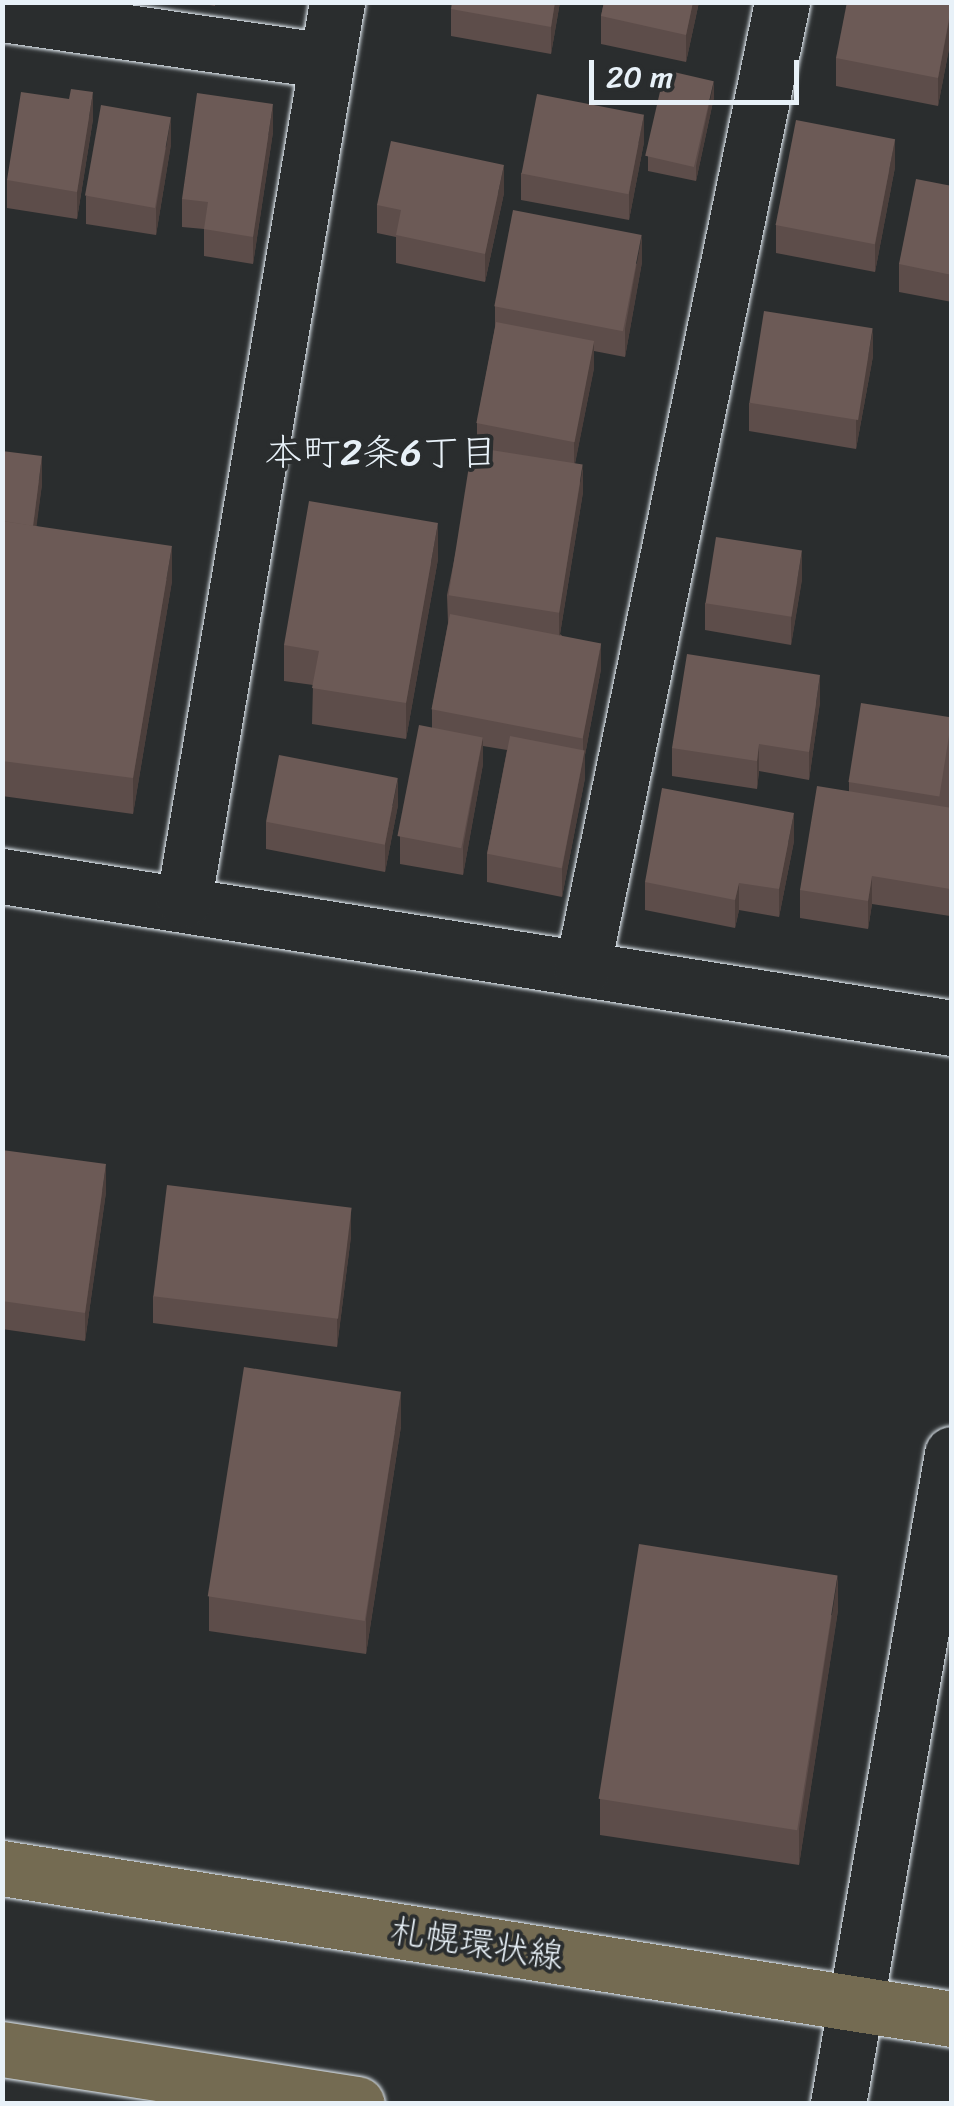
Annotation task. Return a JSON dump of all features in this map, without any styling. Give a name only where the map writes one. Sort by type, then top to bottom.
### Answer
[{"type":"main road","name":"札幌環状線","points":[[2,1868],[853,2008],[952,2020]]},
{"type":"main road","points":[[2,2049],[358,2104]]},
{"type":"street","points":[[184,899],[337,2]]},
{"type":"street","points":[[582,968],[782,2]]},
{"type":"street","points":[[2,14],[328,61]]},
{"type":"street","points":[[2,876],[184,899],[952,1028]]},
{"type":"street","points":[[838,2104],[853,2008],[942,1576],[952,1454]]},
{"type":"building","points":[[452,2],[555,2],[551,27],[451,9]]},
{"type":"building","points":[[604,2],[693,2],[686,35],[601,16]]},
{"type":"building","points":[[847,2],[952,2],[938,78],[836,58]]},
{"type":"building","points":[[665,70],[714,81],[694,167],[645,156]]},
{"type":"building","points":[[71,89],[93,92],[77,192],[7,180],[21,92],[69,99]]},
{"type":"building","points":[[197,93],[273,104],[253,237],[204,229],[208,202],[182,199]]},
{"type":"building","points":[[537,94],[644,115],[629,194],[522,174]]},
{"type":"building","points":[[101,105],[171,117],[155,208],[85,196]]},
{"type":"building","points":[[796,120],[895,139],[875,244],[776,225]]},
{"type":"building","points":[[391,141],[504,165],[485,254],[396,235],[401,210],[377,205]]},
{"type":"building","points":[[916,179],[952,186],[952,275],[899,264]]},
{"type":"building","points":[[513,210],[642,235],[623,331],[494,306]]},
{"type":"building","points":[[764,311],[873,328],[858,420],[749,403]]},
{"type":"building","points":[[496,322],[594,341],[575,442],[476,423]]},
{"type":"building","points":[[472,447],[583,465],[559,613],[449,595]]},
{"type":"building","points":[[2,451],[42,456],[33,526],[2,521]]},
{"type":"building","points":[[309,501],[438,523],[406,703],[312,688],[319,651],[284,645]]},
{"type":"building","points":[[2,521],[172,546],[133,778],[2,761]]},
{"type":"building","points":[[716,537],[802,551],[791,617],[706,603]]},
{"type":"building","points":[[450,614],[601,643],[583,739],[431,709]]},
{"type":"building","points":[[687,654],[820,675],[809,752],[759,744],[757,761],[672,748]]},
{"type":"building","points":[[861,703],[952,717],[939,796],[848,782]]},
{"type":"building","points":[[419,725],[483,737],[461,848],[397,836]]},
{"type":"building","points":[[510,736],[585,751],[562,868],[487,854]]},
{"type":"building","points":[[279,755],[398,778],[385,845],[266,822]]},
{"type":"building","points":[[817,786],[952,808],[950,889],[872,876],[868,901],[800,890]]},
{"type":"building","points":[[662,788],[794,813],[779,889],[739,883],[735,900],[645,882]]},
{"type":"building","points":[[2,1150],[106,1164],[85,1313],[2,1301]]},
{"type":"building","points":[[167,1185],[352,1208],[338,1319],[153,1296]]},
{"type":"building","points":[[244,1367],[401,1392],[365,1621],[208,1596]]},
{"type":"building","points":[[639,1544],[838,1575],[797,1830],[599,1799]]},
{"type":"district","name":"本町2条6丁目","points":[[381,453]]}]
